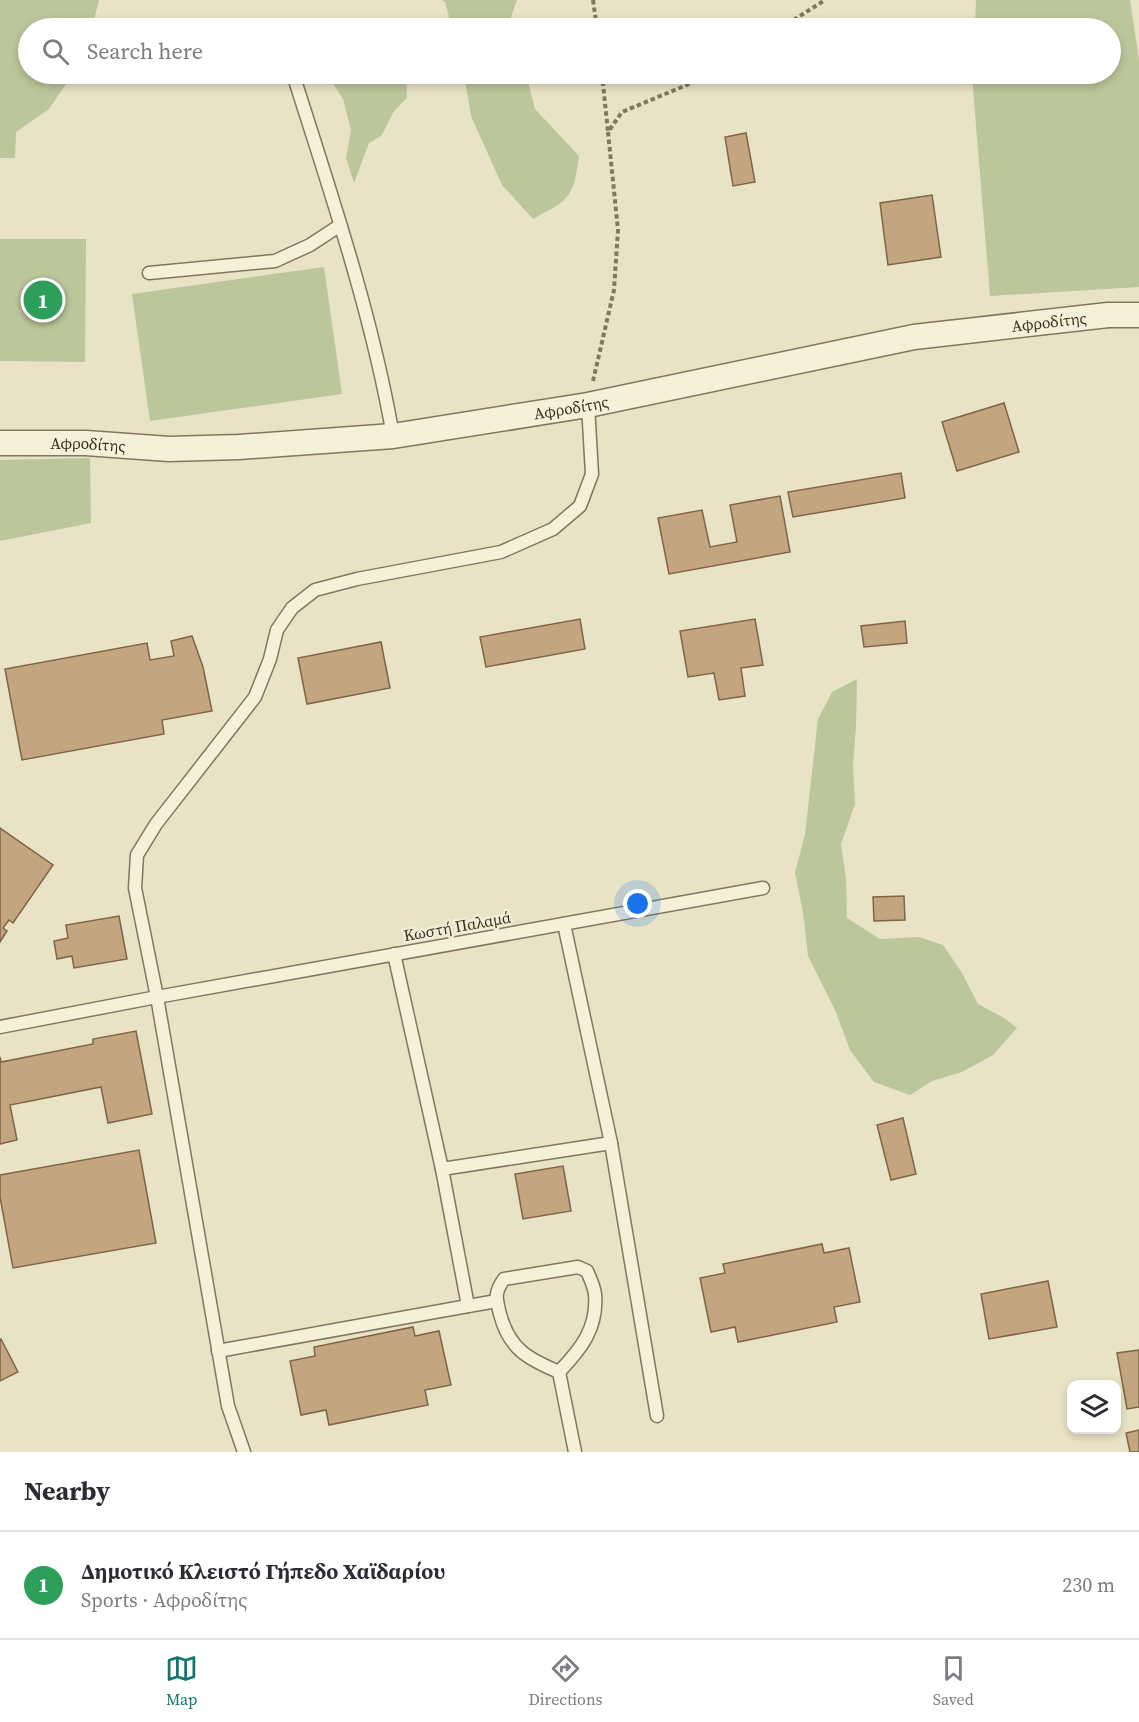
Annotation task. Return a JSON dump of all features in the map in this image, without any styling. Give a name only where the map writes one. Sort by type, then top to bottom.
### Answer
[{"type":"street","name":"Αφροδίτης","points":[[0,443],[86,443],[168,449],[239,447],[393,436],[588,405],[914,337],[1108,315],[1139,315]]},
{"type":"lane","points":[[296,84],[370,331],[386,395],[393,436]]},
{"type":"lane","points":[[149,273],[275,261],[310,245],[339,226]]},
{"type":"lane","points":[[244,1452],[228,1406],[157,996],[135,888],[137,855],[156,824],[255,697],[270,659],[277,630],[292,608],[315,590],[357,579],[501,552],[553,530],[580,506],[592,474],[588,405]]},
{"type":"lane","name":"Κωστή Παλαμά","points":[[0,1027],[157,996],[763,888]]},
{"type":"lane","points":[[564,924],[611,1143],[657,1416]]},
{"type":"lane","points":[[394,954],[442,1169],[468,1306]]},
{"type":"lane","points":[[442,1169],[611,1143]]},
{"type":"lane","points":[[578,1267],[587,1271],[595,1292],[593,1321],[579,1352],[559,1372],[534,1362],[514,1346],[504,1330],[496,1290],[504,1279],[578,1267]]},
{"type":"lane","points":[[218,1351],[497,1301]]},
{"type":"lane","points":[[559,1372],[575,1452]]},
{"type":"path","points":[[593,0],[596,18]]},
{"type":"path","points":[[797,18],[825,0]]},
{"type":"path","points":[[588,405],[614,290],[618,230],[603,84]]},
{"type":"path","points":[[608,132],[622,112],[691,84]]},
{"type":"green space","points":[[0,0],[99,0],[94,18],[18,18],[18,84],[66,84],[49,109],[16,132],[15,158],[0,158]]},
{"type":"green space","points":[[442,0],[517,0],[511,18],[449,18],[445,2]]},
{"type":"green space","points":[[976,0],[1130,0],[1139,60],[1139,287],[990,296],[973,84],[1121,84],[1121,18],[975,18]]},
{"type":"green space","points":[[333,84],[406,84],[407,98],[394,111],[382,135],[369,143],[354,183],[346,158],[351,130],[343,99]]},
{"type":"green space","points":[[466,84],[529,84],[535,109],[579,156],[572,190],[568,196],[555,207],[533,219],[502,185],[471,116]]},
{"type":"green space","points":[[0,239],[86,239],[85,362],[0,361]]},
{"type":"green space","points":[[324,267],[342,394],[150,421],[132,294]]},
{"type":"green space","points":[[90,458],[91,523],[0,541],[0,460]]},
{"type":"green space","points":[[857,679],[853,766],[855,804],[841,844],[846,879],[847,918],[880,939],[919,937],[943,945],[962,973],[978,1004],[1017,1028],[993,1055],[962,1072],[932,1081],[910,1095],[874,1082],[850,1050],[835,1010],[808,956],[803,912],[795,873],[805,834],[818,719],[832,692]]},
{"type":"building","points":[[746,133],[755,182],[733,186],[725,137]]},
{"type":"building","points":[[932,195],[941,257],[888,265],[880,203]]},
{"type":"building","points":[[1004,403],[1019,452],[957,471],[942,422]]},
{"type":"building","points":[[901,473],[905,498],[793,517],[788,492]]},
{"type":"building","points":[[780,496],[790,552],[669,574],[658,518],[702,510],[710,547],[737,542],[730,505]]},
{"type":"building","points":[[580,619],[585,649],[486,667],[480,637]]},
{"type":"building","points":[[755,619],[763,665],[741,668],[745,696],[719,700],[714,673],[688,677],[680,631]]},
{"type":"building","points":[[905,621],[907,643],[864,647],[861,626]]},
{"type":"building","points":[[192,636],[203,667],[212,711],[162,720],[164,734],[22,760],[5,669],[147,643],[150,660],[174,656],[171,641]]},
{"type":"building","points":[[381,642],[390,688],[307,704],[298,658]]},
{"type":"building","points":[[0,828],[53,865],[13,923],[9,920],[3,928],[7,931],[0,942]]},
{"type":"building","points":[[904,896],[905,920],[874,921],[873,897]]},
{"type":"building","points":[[119,916],[127,959],[74,968],[72,956],[57,959],[54,941],[68,938],[66,925]]},
{"type":"building","points":[[136,1031],[152,1114],[108,1123],[101,1087],[10,1105],[17,1140],[0,1144],[0,1057],[1,1062],[93,1044],[93,1039]]},
{"type":"building","points":[[903,1118],[916,1174],[891,1180],[877,1125]]},
{"type":"building","points":[[139,1150],[156,1243],[13,1268],[0,1197],[0,1175]]},
{"type":"building","points":[[563,1166],[571,1211],[523,1219],[515,1174]]},
{"type":"building","points":[[822,1244],[824,1253],[849,1248],[860,1302],[834,1307],[837,1322],[738,1342],[735,1327],[711,1332],[700,1278],[725,1273],[723,1264]]},
{"type":"building","points":[[1048,1281],[1057,1327],[989,1339],[981,1294]]},
{"type":"building","points":[[413,1327],[415,1336],[439,1331],[451,1385],[425,1390],[428,1405],[329,1425],[326,1410],[301,1415],[290,1361],[315,1356],[314,1347]]},
{"type":"building","points":[[0,1340],[18,1372],[0,1381]]},
{"type":"building","points":[[1139,1350],[1139,1407],[1127,1409],[1117,1353]]},
{"type":"building","points":[[1139,1430],[1139,1452],[1130,1452],[1126,1433]]},
{"type":"place","name":"Δημοτικό Κλειστό Γήπεδο Χαϊδαρίου","points":[[43,300]]}]
